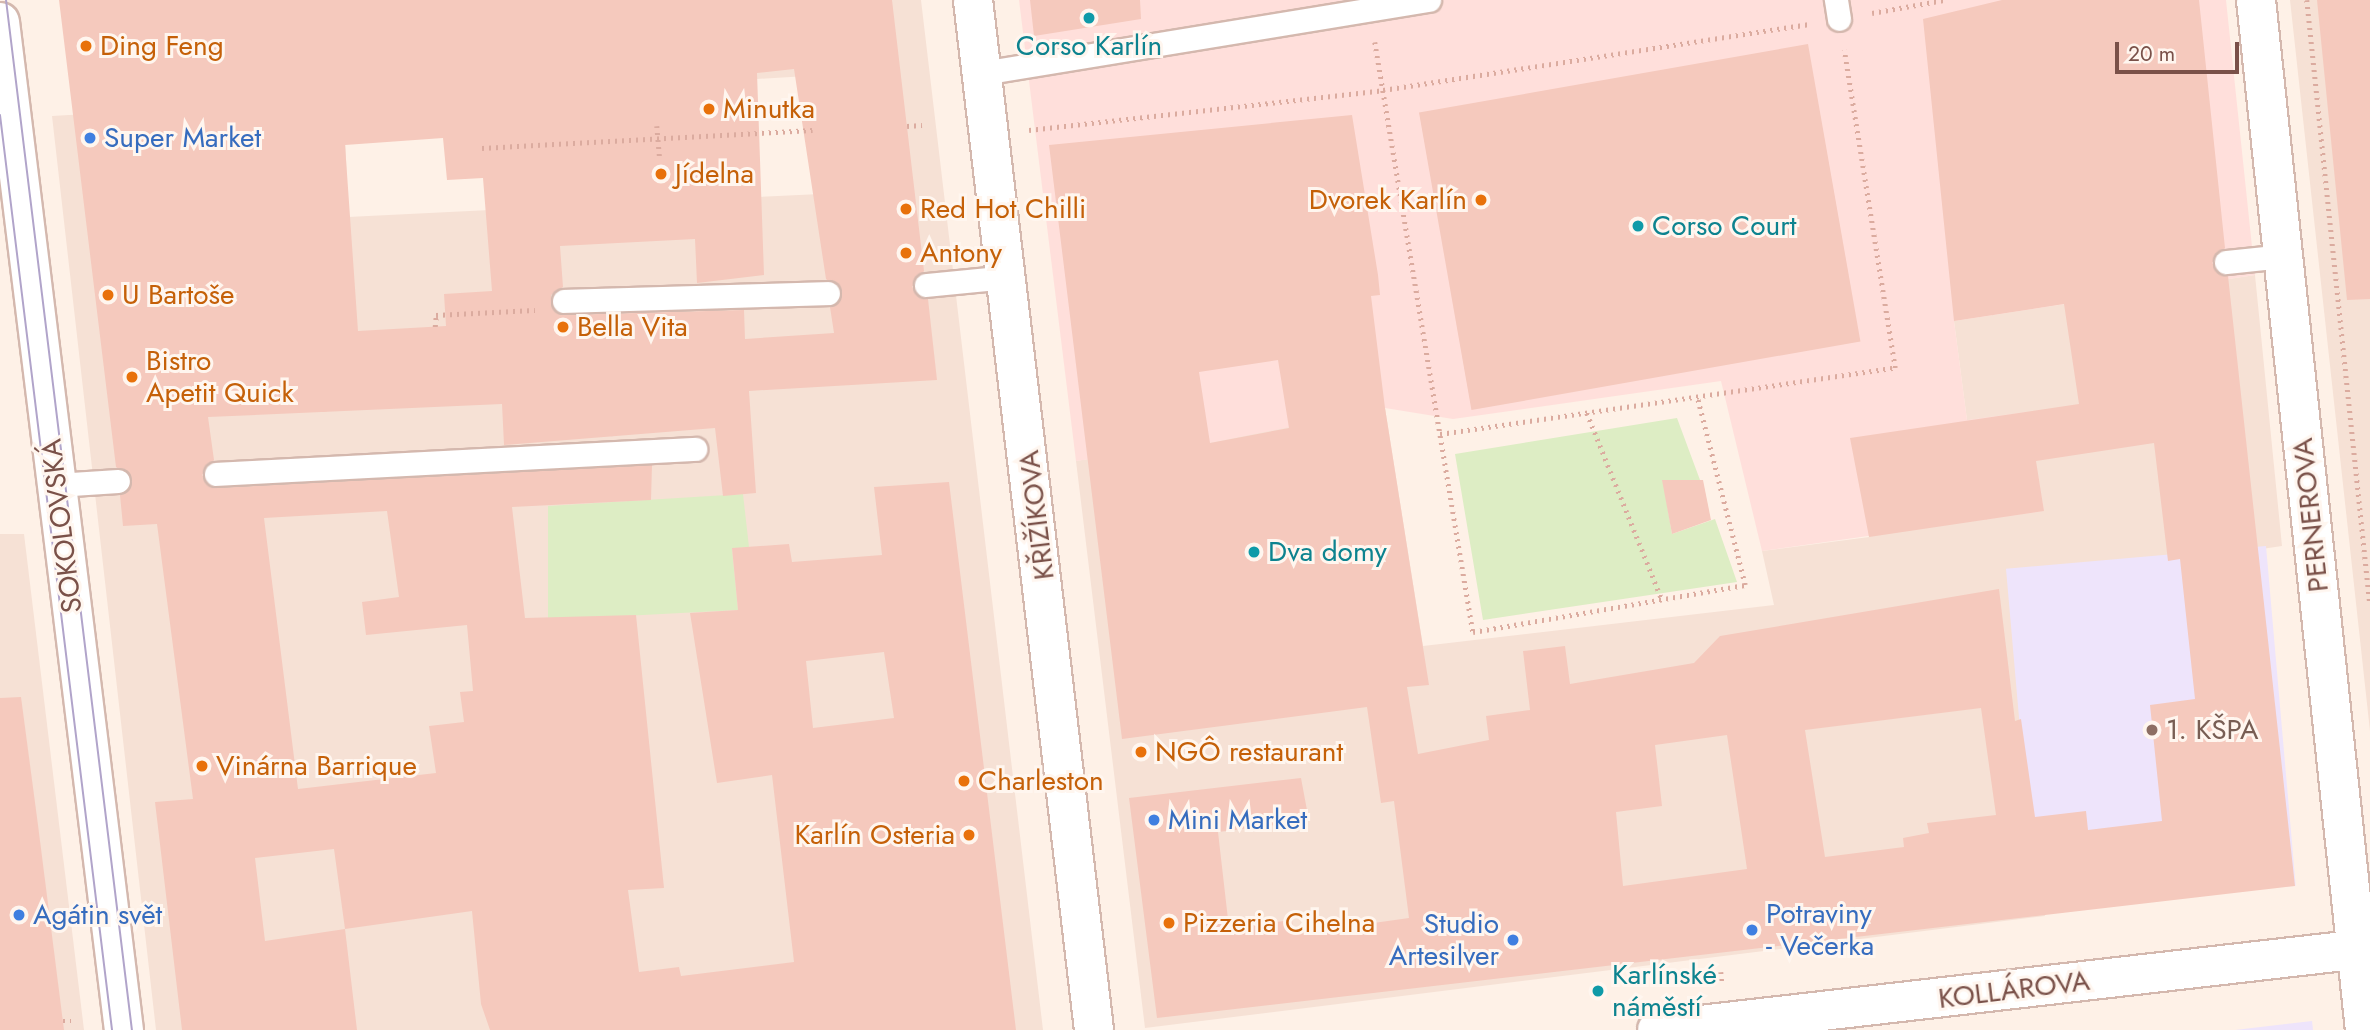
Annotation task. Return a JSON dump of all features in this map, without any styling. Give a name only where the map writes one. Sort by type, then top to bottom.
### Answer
[{"type":"street","name":"KŘIŽÍKOVA","points":[[973,0],[1008,278],[1094,1030]]},
{"type":"street","name":"PERNEROVA","points":[[2256,0],[2283,256],[2364,949],[2365,1030]]},
{"type":"street","name":"SOKOLOVSKÁ","points":[[0,22],[124,1030]]},
{"type":"street","name":"KOLLÁROVA","points":[[1657,1030],[1771,1025],[2364,949]]},
{"type":"lane","points":[[982,73],[1429,0]]},
{"type":"lane","points":[[2227,262],[2283,256]]},
{"type":"lane","points":[[926,285],[1008,278]]},
{"type":"lane","points":[[573,300],[828,293]]},
{"type":"lane","points":[[216,474],[695,449]]},
{"type":"lane","points":[[57,485],[118,481]]},
{"type":"path","points":[[1015,132],[1383,90],[1838,9],[1944,0]]},
{"type":"path","points":[[2307,0],[2370,604]]},
{"type":"path","points":[[1440,434],[1895,368],[1838,9]]},
{"type":"path","points":[[1369,10],[1473,632],[1745,585],[1697,397]]},
{"type":"path","points":[[907,126],[922,125]]},
{"type":"path","points":[[657,127],[660,160]]},
{"type":"path","points":[[482,148],[813,130]]},
{"type":"path","points":[[435,327],[436,315],[581,307],[573,300]]},
{"type":"path","points":[[1587,413],[1662,600]]},
{"type":"path","points":[[63,1021],[71,1021]]},
{"type":"shaded area","points":[[680,0],[921,0],[1043,1030],[156,1030],[52,116],[344,99],[348,217],[820,194],[807,76],[690,83]]},
{"type":"shaded area","points":[[1019,0],[2226,0],[2255,275],[1954,321],[1967,420],[2027,412],[2044,511],[1762,551],[1721,381],[1453,419],[1385,408],[1210,443],[1076,461]]},
{"type":"shaded area","points":[[2290,0],[2370,0],[2370,731]]},
{"type":"shaded area","points":[[2255,275],[2282,546],[2008,586],[2045,916],[1145,1028],[1076,461],[1385,408],[1423,646],[1774,605],[1762,551],[1869,537],[1967,420],[1954,321]]},
{"type":"shaded area","points":[[0,534],[24,534],[84,1030],[0,1030]]},
{"type":"shaded area","name":"1. KŠPA","points":[[2266,546],[2296,886],[2036,908],[2006,569]]},
{"type":"shaded area","points":[[2312,1021],[2313,1030],[2235,1030]]},
{"type":"green space","points":[[1677,418],[1700,480],[1663,480],[1672,534],[1715,519],[1737,582],[1483,620],[1455,454]]},
{"type":"green space","points":[[743,494],[749,547],[732,549],[738,610],[548,620],[548,506]]},
{"type":"building","points":[[59,0],[892,0],[924,271],[912,287],[928,299],[937,380],[749,391],[756,493],[723,496],[715,428],[504,445],[502,404],[208,417],[214,460],[202,475],[217,488],[652,465],[651,500],[512,507],[525,618],[636,615],[664,888],[628,890],[639,972],[679,967],[681,976],[794,962],[772,775],[717,783],[690,613],[738,610],[732,548],[789,544],[792,562],[882,555],[874,487],[949,482],[1016,1030],[490,1030],[481,1004],[472,911],[345,929],[357,1030],[182,1030],[155,802],[193,799],[157,524],[123,526],[120,495],[132,479],[116,467]],"holes":[[[794,69],[826,279],[842,292],[830,307],[834,333],[745,339],[744,310],[564,315],[553,309],[551,295],[563,287],[560,246],[695,239],[697,283],[764,275],[757,73]],[[443,138],[447,180],[483,178],[492,291],[444,294],[446,326],[358,331],[345,145]],[[387,511],[399,597],[362,602],[366,635],[467,625],[473,691],[460,692],[464,722],[429,726],[436,773],[298,789],[264,518]],[[884,652],[894,718],[813,728],[806,661]],[[334,849],[345,929],[265,941],[255,858]]]},
{"type":"building","name":"Corso Karlín","points":[[1030,0],[1140,0],[1141,19],[1034,36]]},
{"type":"building","points":[[2002,0],[2199,0],[2225,248],[2212,263],[2228,276],[2295,886],[1157,1018],[1129,798],[1301,778],[1309,821],[1218,832],[1229,928],[1292,920],[1293,930],[1324,930],[1409,918],[1394,801],[1381,803],[1367,707],[1122,739],[1049,145],[1352,115],[1378,275],[1380,295],[1371,296],[1385,408],[1429,685],[1407,687],[1418,754],[1489,740],[1486,716],[1530,710],[1523,651],[1565,646],[1570,684],[1694,663],[1720,636],[1999,589],[2015,721],[2021,719],[2035,817],[2086,811],[2088,830],[2162,821],[2150,705],[2195,699],[2180,559],[2168,561],[2154,443],[2036,461],[2044,511],[1869,537],[1850,438],[2079,404],[2064,304],[1954,321],[1923,19]],"holes":[[[1278,360],[1289,428],[1210,443],[1199,372]],[[1981,708],[1996,815],[1927,823],[1929,833],[1903,838],[1904,847],[1825,857],[1805,730]],[[1727,735],[1747,869],[1623,886],[1616,812],[1662,806],[1655,745]]]},
{"type":"building","points":[[2317,0],[2370,0],[2370,299],[2347,300]]},
{"type":"building","name":"Corso Court","points":[[1808,44],[1860,341],[1471,410],[1419,113]]},
{"type":"building","points":[[1662,480],[1703,480],[1711,520],[1672,534]]},
{"type":"building","points":[[21,697],[64,1030],[0,1030],[0,698]]},
{"type":"tram line","points":[[6,0],[132,1030]]},
{"type":"tram line","points":[[0,115],[112,1030]]},
{"type":"place","name":"Corso Karlín","points":[[1089,18]]},
{"type":"place","name":"Ding Feng","points":[[86,46]]},
{"type":"place","name":"Minutka","points":[[709,109]]},
{"type":"place","name":"Super Market","points":[[90,138]]},
{"type":"place","name":"Jídelna","points":[[661,174]]},
{"type":"place","name":"Dvorek Karlín","points":[[1481,200]]},
{"type":"place","name":"Red Hot Chilli","points":[[906,209]]},
{"type":"place","name":"Corso Court","points":[[1638,226]]},
{"type":"place","name":"Antony","points":[[906,253]]},
{"type":"place","name":"U Bartoše","points":[[108,295]]},
{"type":"place","name":"Bella Vita","points":[[563,327]]},
{"type":"place","name":"Bistro Apetit Quick","points":[[132,377]]},
{"type":"place","name":"Dva domy","points":[[1254,552]]},
{"type":"place","name":"1. KŠPA","points":[[2152,730]]},
{"type":"place","name":"NGÔ restaurant","points":[[1141,752]]},
{"type":"place","name":"Vinárna Barrique","points":[[202,766]]},
{"type":"place","name":"Charleston","points":[[964,781]]},
{"type":"place","name":"Mini Market","points":[[1154,820]]},
{"type":"place","name":"Karlín Osteria","points":[[969,835]]},
{"type":"place","name":"Agátin svět","points":[[19,915]]},
{"type":"place","name":"Pizzeria Cihelna","points":[[1169,923]]},
{"type":"place","name":"Potraviny - Večerka","points":[[1752,930]]},
{"type":"place","name":"Studio Artesilver","points":[[1513,940]]},
{"type":"place","name":"Karlínské náměstí","points":[[1598,991]]}]
